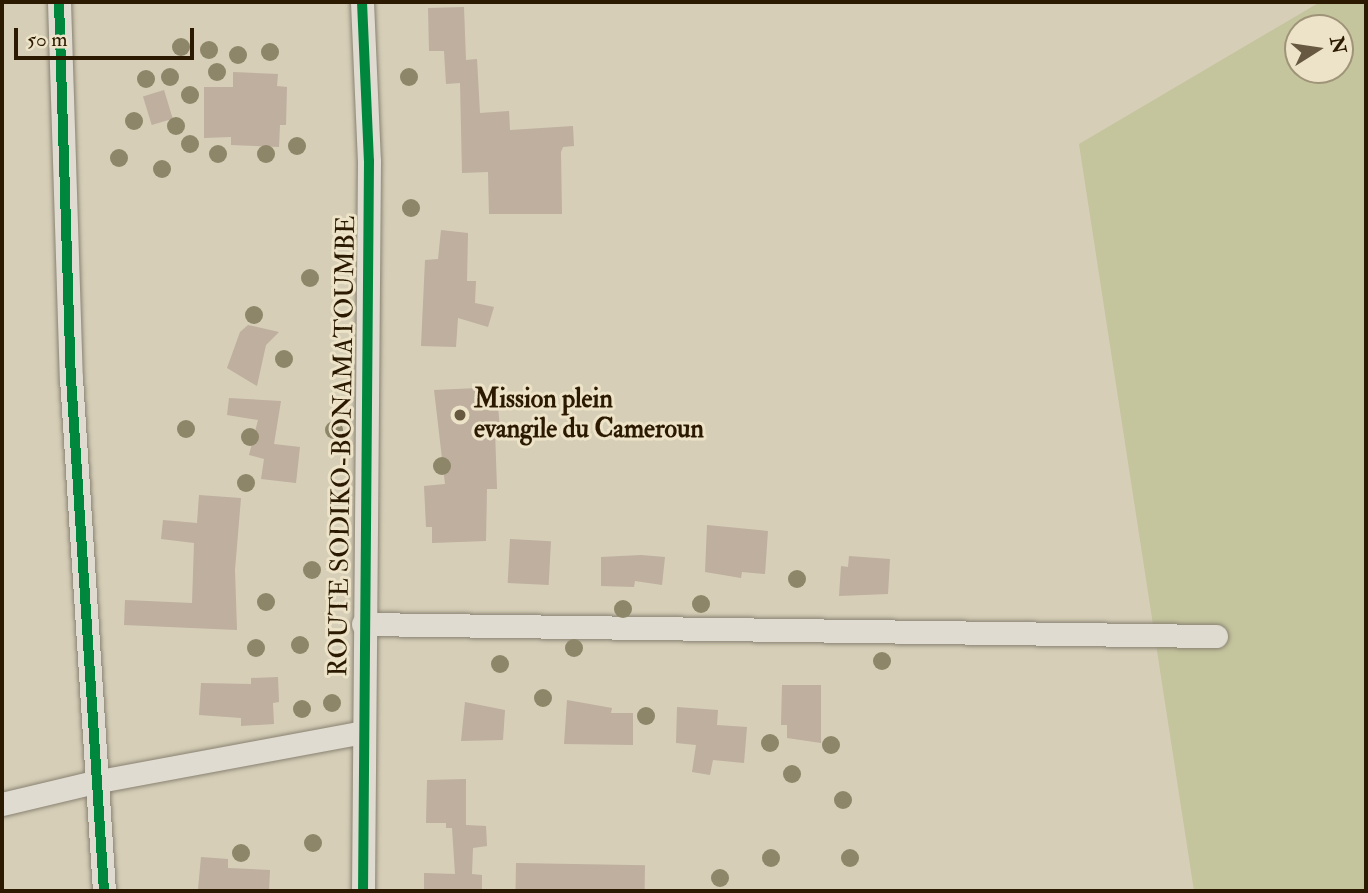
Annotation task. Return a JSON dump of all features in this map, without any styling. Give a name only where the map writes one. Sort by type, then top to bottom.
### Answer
[{"type":"street","points":[[59,2],[71,378],[94,782],[104,891]]},
{"type":"street","name":"ROUTE SODIKO-BONAMATOUMBE","points":[[362,2],[369,162],[363,624],[363,891]]},
{"type":"street","points":[[363,624],[1216,636]]},
{"type":"street","points":[[2,804],[94,782],[363,732]]},
{"type":"green space","points":[[1320,2],[1366,2],[1366,891],[1194,891],[1079,144],[1284,23],[1284,84],[1354,84],[1354,14],[1300,14]]},
{"type":"building","points":[[464,7],[466,60],[477,59],[480,113],[509,111],[510,130],[573,126],[574,146],[563,147],[561,152],[562,214],[489,214],[488,172],[462,173],[460,83],[446,84],[444,51],[429,51],[428,8]]},
{"type":"building","points":[[233,72],[278,74],[277,86],[287,87],[286,125],[280,125],[279,147],[231,145],[231,137],[204,138],[204,87],[233,87]]},
{"type":"building","points":[[164,90],[173,119],[152,125],[143,96]]},
{"type":"building","points":[[441,230],[468,233],[467,281],[476,281],[475,303],[494,307],[488,327],[458,318],[456,347],[421,346],[425,260],[438,259]]},
{"type":"building","points":[[248,325],[279,332],[266,345],[257,386],[227,368],[240,332]]},
{"type":"building","points":[[478,388],[479,397],[497,395],[500,429],[495,430],[497,489],[487,489],[486,541],[432,543],[432,527],[426,527],[424,486],[445,484],[434,390]]},
{"type":"building","points":[[229,398],[281,401],[274,444],[300,447],[296,483],[261,479],[264,459],[249,455],[258,420],[227,415]]},
{"type":"building","points":[[199,495],[241,498],[235,570],[237,630],[124,625],[125,600],[192,603],[194,543],[161,539],[163,520],[197,523]]},
{"type":"building","points":[[707,525],[768,531],[765,574],[742,572],[741,578],[705,572]]},
{"type":"building","points":[[510,539],[551,541],[549,585],[508,583]]},
{"type":"building","points":[[849,556],[890,559],[888,594],[839,596],[841,566],[848,567]]},
{"type":"building","points":[[601,557],[665,557],[662,585],[635,581],[634,587],[601,586]]},
{"type":"building","points":[[278,677],[279,702],[273,703],[274,724],[241,726],[241,718],[199,715],[201,683],[251,684],[251,678]]},
{"type":"building","points":[[782,685],[821,685],[821,743],[787,738],[787,725],[781,725]]},
{"type":"building","points":[[567,700],[612,708],[611,713],[633,713],[633,745],[564,744]]},
{"type":"building","points":[[465,702],[505,710],[503,740],[461,741]]},
{"type":"building","points":[[677,707],[718,710],[717,725],[747,727],[744,763],[713,760],[710,775],[692,772],[696,745],[676,743]]},
{"type":"building","points":[[466,779],[466,825],[486,826],[487,846],[473,848],[472,874],[482,875],[482,891],[424,891],[424,873],[455,874],[452,828],[446,828],[446,823],[426,823],[427,780]]},
{"type":"building","points":[[201,857],[228,859],[228,868],[270,870],[269,891],[198,889]]},
{"type":"building","points":[[516,863],[645,865],[645,891],[516,891]]},
{"type":"cycle path","points":[[59,2],[71,378],[104,891]]},
{"type":"cycle path","points":[[362,2],[369,161],[363,891]]},
{"type":"place","name":"Mission plein evangile du Cameroun","points":[[460,415]]}]
